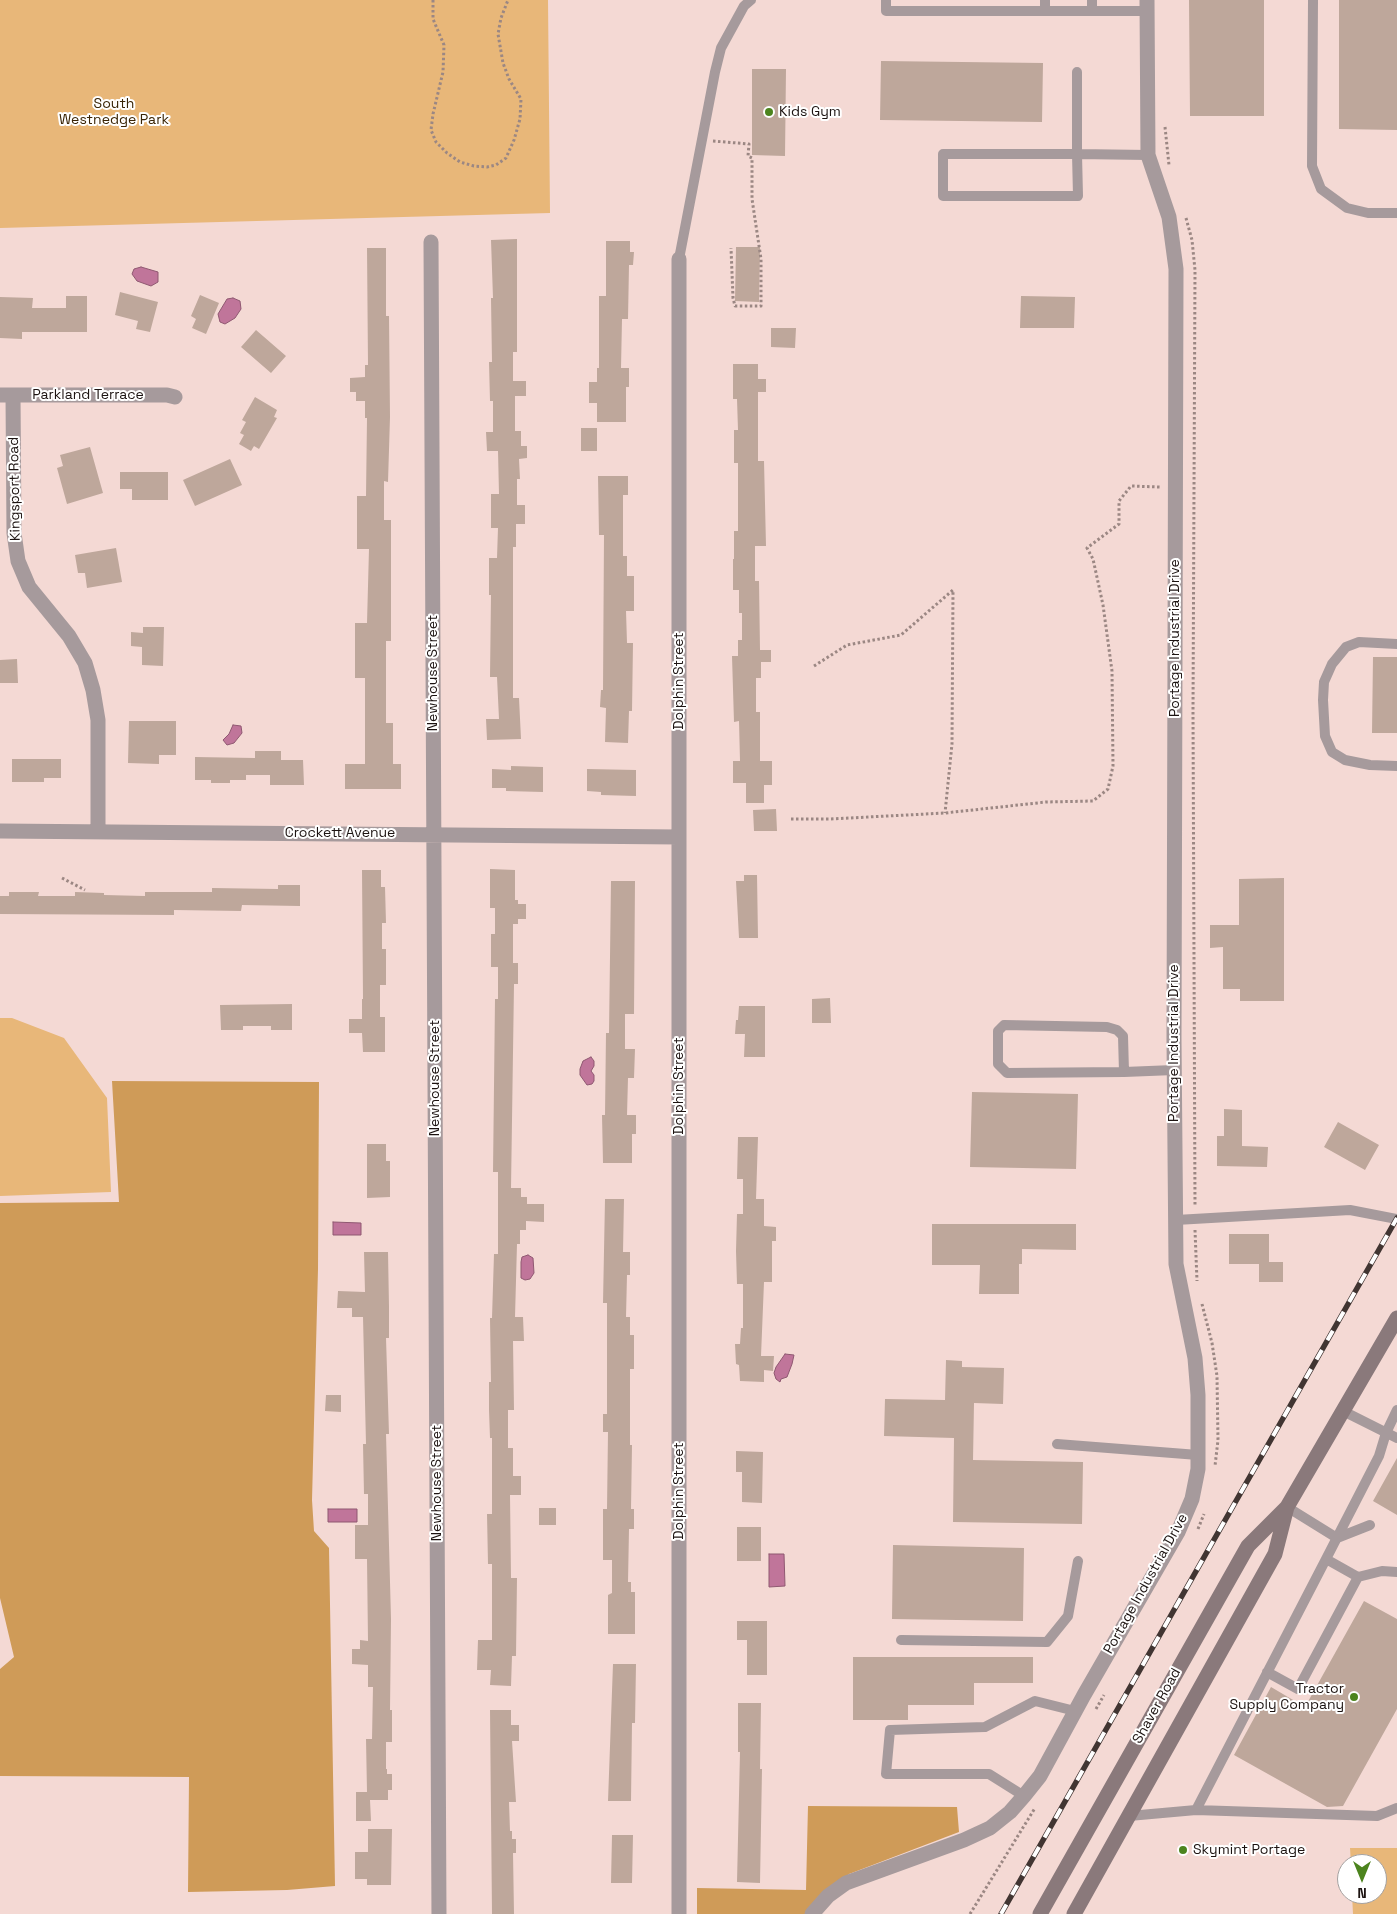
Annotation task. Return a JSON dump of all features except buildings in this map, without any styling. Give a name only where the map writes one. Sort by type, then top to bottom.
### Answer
[{"type":"main road","name":"Shaver Road","points":[[1040,1914],[1248,1546],[1287,1507],[1397,1318]]},
{"type":"main road","name":"Shaver Road","points":[[1074,1914],[1275,1554],[1287,1507]]},
{"type":"street","name":"Portage Industrial Drive","points":[[812,1914],[828,1896],[846,1883],[964,1840],[990,1828],[1010,1812],[1024,1796],[1040,1776],[1075,1711],[1178,1532],[1192,1499],[1198,1469],[1198,1395],[1195,1358],[1176,1264],[1174,1070],[1176,269],[1169,217],[1148,155],[1147,6]]},
{"type":"street","name":"Newhouse Street","points":[[431,242],[439,1914]]},
{"type":"street","name":"Dolphin Street","points":[[679,1914],[680,259]]},
{"type":"street","name":"Parkland Terrace","points":[[6,394],[167,395],[175,398]]},
{"type":"street","name":"Kingsport Road","points":[[6,394],[18,561],[28,587],[69,636],[85,663],[94,690],[98,720],[98,832]]},
{"type":"street","name":"Crockett Avenue","points":[[0,831],[680,837]]},
{"type":"lane","points":[[680,259],[721,48],[744,6],[751,0]]},
{"type":"lane","points":[[886,0],[886,11],[1092,11],[1147,6]]},
{"type":"lane","points":[[1045,0],[1045,11]]},
{"type":"lane","points":[[1092,0],[1092,11]]},
{"type":"lane","points":[[1313,0],[1312,166],[1321,189],[1347,208],[1368,213],[1397,213]]},
{"type":"lane","points":[[1077,72],[1077,154],[1078,196],[943,196],[943,154],[1077,154],[1148,155]]},
{"type":"lane","points":[[1397,644],[1359,642],[1346,647],[1332,664],[1324,682],[1323,700],[1325,736],[1332,752],[1345,760],[1370,765],[1397,766]]},
{"type":"lane","points":[[1124,1072],[1123,1036],[1117,1030],[1107,1027],[1004,1025],[998,1031],[998,1064],[1007,1073],[1124,1072],[1174,1070]]},
{"type":"lane","points":[[1176,1220],[1350,1210],[1397,1219]]},
{"type":"lane","points":[[1196,1810],[1379,1456],[1386,1433],[1397,1410]]},
{"type":"lane","points":[[1343,1411],[1397,1438]]},
{"type":"lane","points":[[1057,1444],[1198,1455]]},
{"type":"lane","points":[[1287,1507],[1337,1538]]},
{"type":"lane","points":[[1337,1538],[1370,1526]]},
{"type":"lane","points":[[1326,1559],[1358,1576],[1382,1571],[1397,1572]]},
{"type":"lane","points":[[901,1640],[1047,1642],[1068,1616],[1078,1561]]},
{"type":"lane","points":[[1267,1672],[1298,1688],[1358,1576]]},
{"type":"lane","points":[[1024,1796],[989,1774],[886,1774],[890,1730],[985,1728],[1035,1701],[1075,1711]]},
{"type":"lane","points":[[1129,1816],[1196,1810],[1377,1816],[1397,1808]]},
{"type":"path","points":[[433,0],[433,19],[444,44],[443,72],[431,130],[436,142],[460,162],[487,167],[496,165],[506,158],[514,140],[521,113],[522,99],[509,79],[503,63],[498,34],[500,18],[508,0]]},
{"type":"path","points":[[702,140],[749,144],[748,156],[752,158],[752,199],[761,259],[760,306],[735,306],[731,248]]},
{"type":"path","points":[[790,819],[830,819],[945,813],[1046,802],[1093,801],[1108,789],[1114,766],[1112,671],[1103,605],[1092,559],[1086,548],[1119,524],[1119,501],[1132,486],[1175,487]]},
{"type":"path","points":[[814,666],[847,645],[901,635],[952,590],[952,744],[945,813]]},
{"type":"path","points":[[62,878],[86,890]]},
{"type":"green space","name":"South Westnedge Park","points":[[0,0],[548,0],[550,213],[0,228]]},
{"type":"green space","points":[[0,1018],[12,1018],[64,1038],[107,1098],[111,1192],[0,1196]]},
{"type":"green space","points":[[1350,1848],[1397,1848],[1397,1914],[1353,1914],[1352,1904],[1387,1904],[1387,1854],[1350,1854]]},
{"type":"shaded area","points":[[141,267],[158,272],[158,282],[151,286],[137,281],[132,274],[134,269]]},
{"type":"shaded area","points":[[233,298],[240,301],[241,309],[235,318],[225,324],[220,322],[218,314],[227,299]]},
{"type":"shaded area","points":[[233,725],[241,726],[242,733],[234,743],[227,745],[223,740],[229,734]]},
{"type":"shaded area","points":[[591,1057],[594,1061],[591,1071],[594,1075],[594,1081],[592,1084],[587,1085],[580,1075],[580,1069],[583,1061]]},
{"type":"shaded area","points":[[112,1081],[319,1082],[318,1269],[312,1500],[314,1531],[329,1548],[335,1886],[287,1890],[188,1892],[189,1777],[0,1776],[0,1669],[14,1657],[0,1598],[0,1203],[119,1202]]},
{"type":"shaded area","points":[[333,1222],[361,1223],[361,1235],[333,1235]]},
{"type":"shaded area","points":[[528,1255],[533,1258],[534,1273],[530,1279],[525,1280],[521,1278],[521,1262],[522,1257]]},
{"type":"shaded area","points":[[785,1354],[794,1355],[787,1377],[781,1379],[780,1382],[776,1379],[774,1373]]},
{"type":"shaded area","points":[[328,1509],[357,1509],[357,1522],[328,1522]]},
{"type":"shaded area","points":[[769,1554],[784,1554],[785,1586],[769,1587]]},
{"type":"shaded area","points":[[808,1806],[957,1807],[959,1832],[849,1874],[807,1914],[697,1914],[697,1888],[806,1890]]},
{"type":"railway","points":[[1001,1914],[1397,1218]]},
{"type":"place","name":"Kids Gym","points":[[769,112]]},
{"type":"place","name":"Tractor Supply Company","points":[[1354,1697]]},
{"type":"place","name":"Skymint Portage","points":[[1183,1850]]}]
